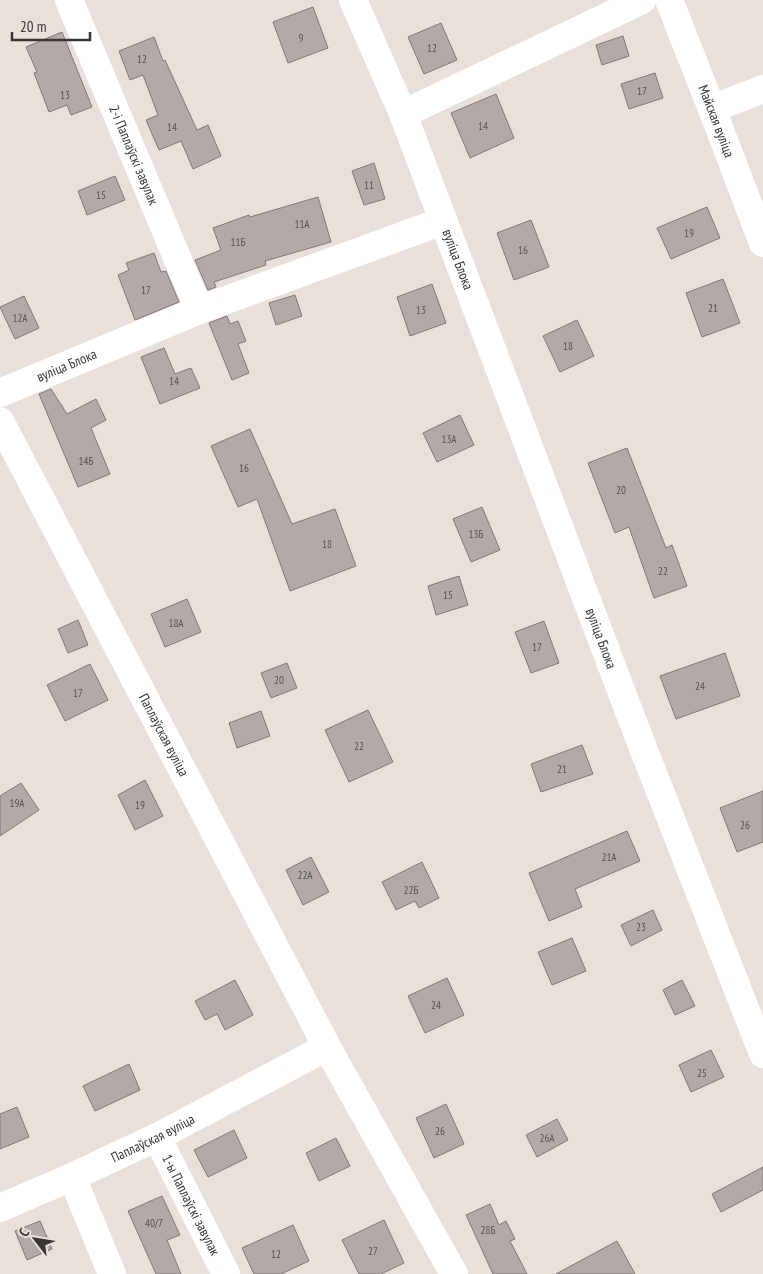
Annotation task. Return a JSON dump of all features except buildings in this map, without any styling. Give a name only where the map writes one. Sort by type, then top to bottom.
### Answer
[{"type":"street","name":"2-і Паплаўскі завулак","points":[[68,0],[199,310]]},
{"type":"street","name":"вуліца Блока","points":[[353,0],[403,114],[636,730],[763,1054]]},
{"type":"street","points":[[403,114],[642,0]]},
{"type":"street","name":"Майская вуліца","points":[[669,0],[763,243]]},
{"type":"street","points":[[712,109],[763,89]]},
{"type":"street","name":"вуліца Блока","points":[[0,393],[199,310],[444,221]]},
{"type":"street","name":"Паплаўская вуліца","points":[[0,421],[327,1047],[454,1274]]},
{"type":"street","name":"Паплаўская вуліца","points":[[0,1208],[157,1137],[327,1047]]},
{"type":"street","name":"1-ы Паплаўскі завулак","points":[[157,1137],[226,1274]]},
{"type":"street","points":[[72,1177],[112,1274]]}]
